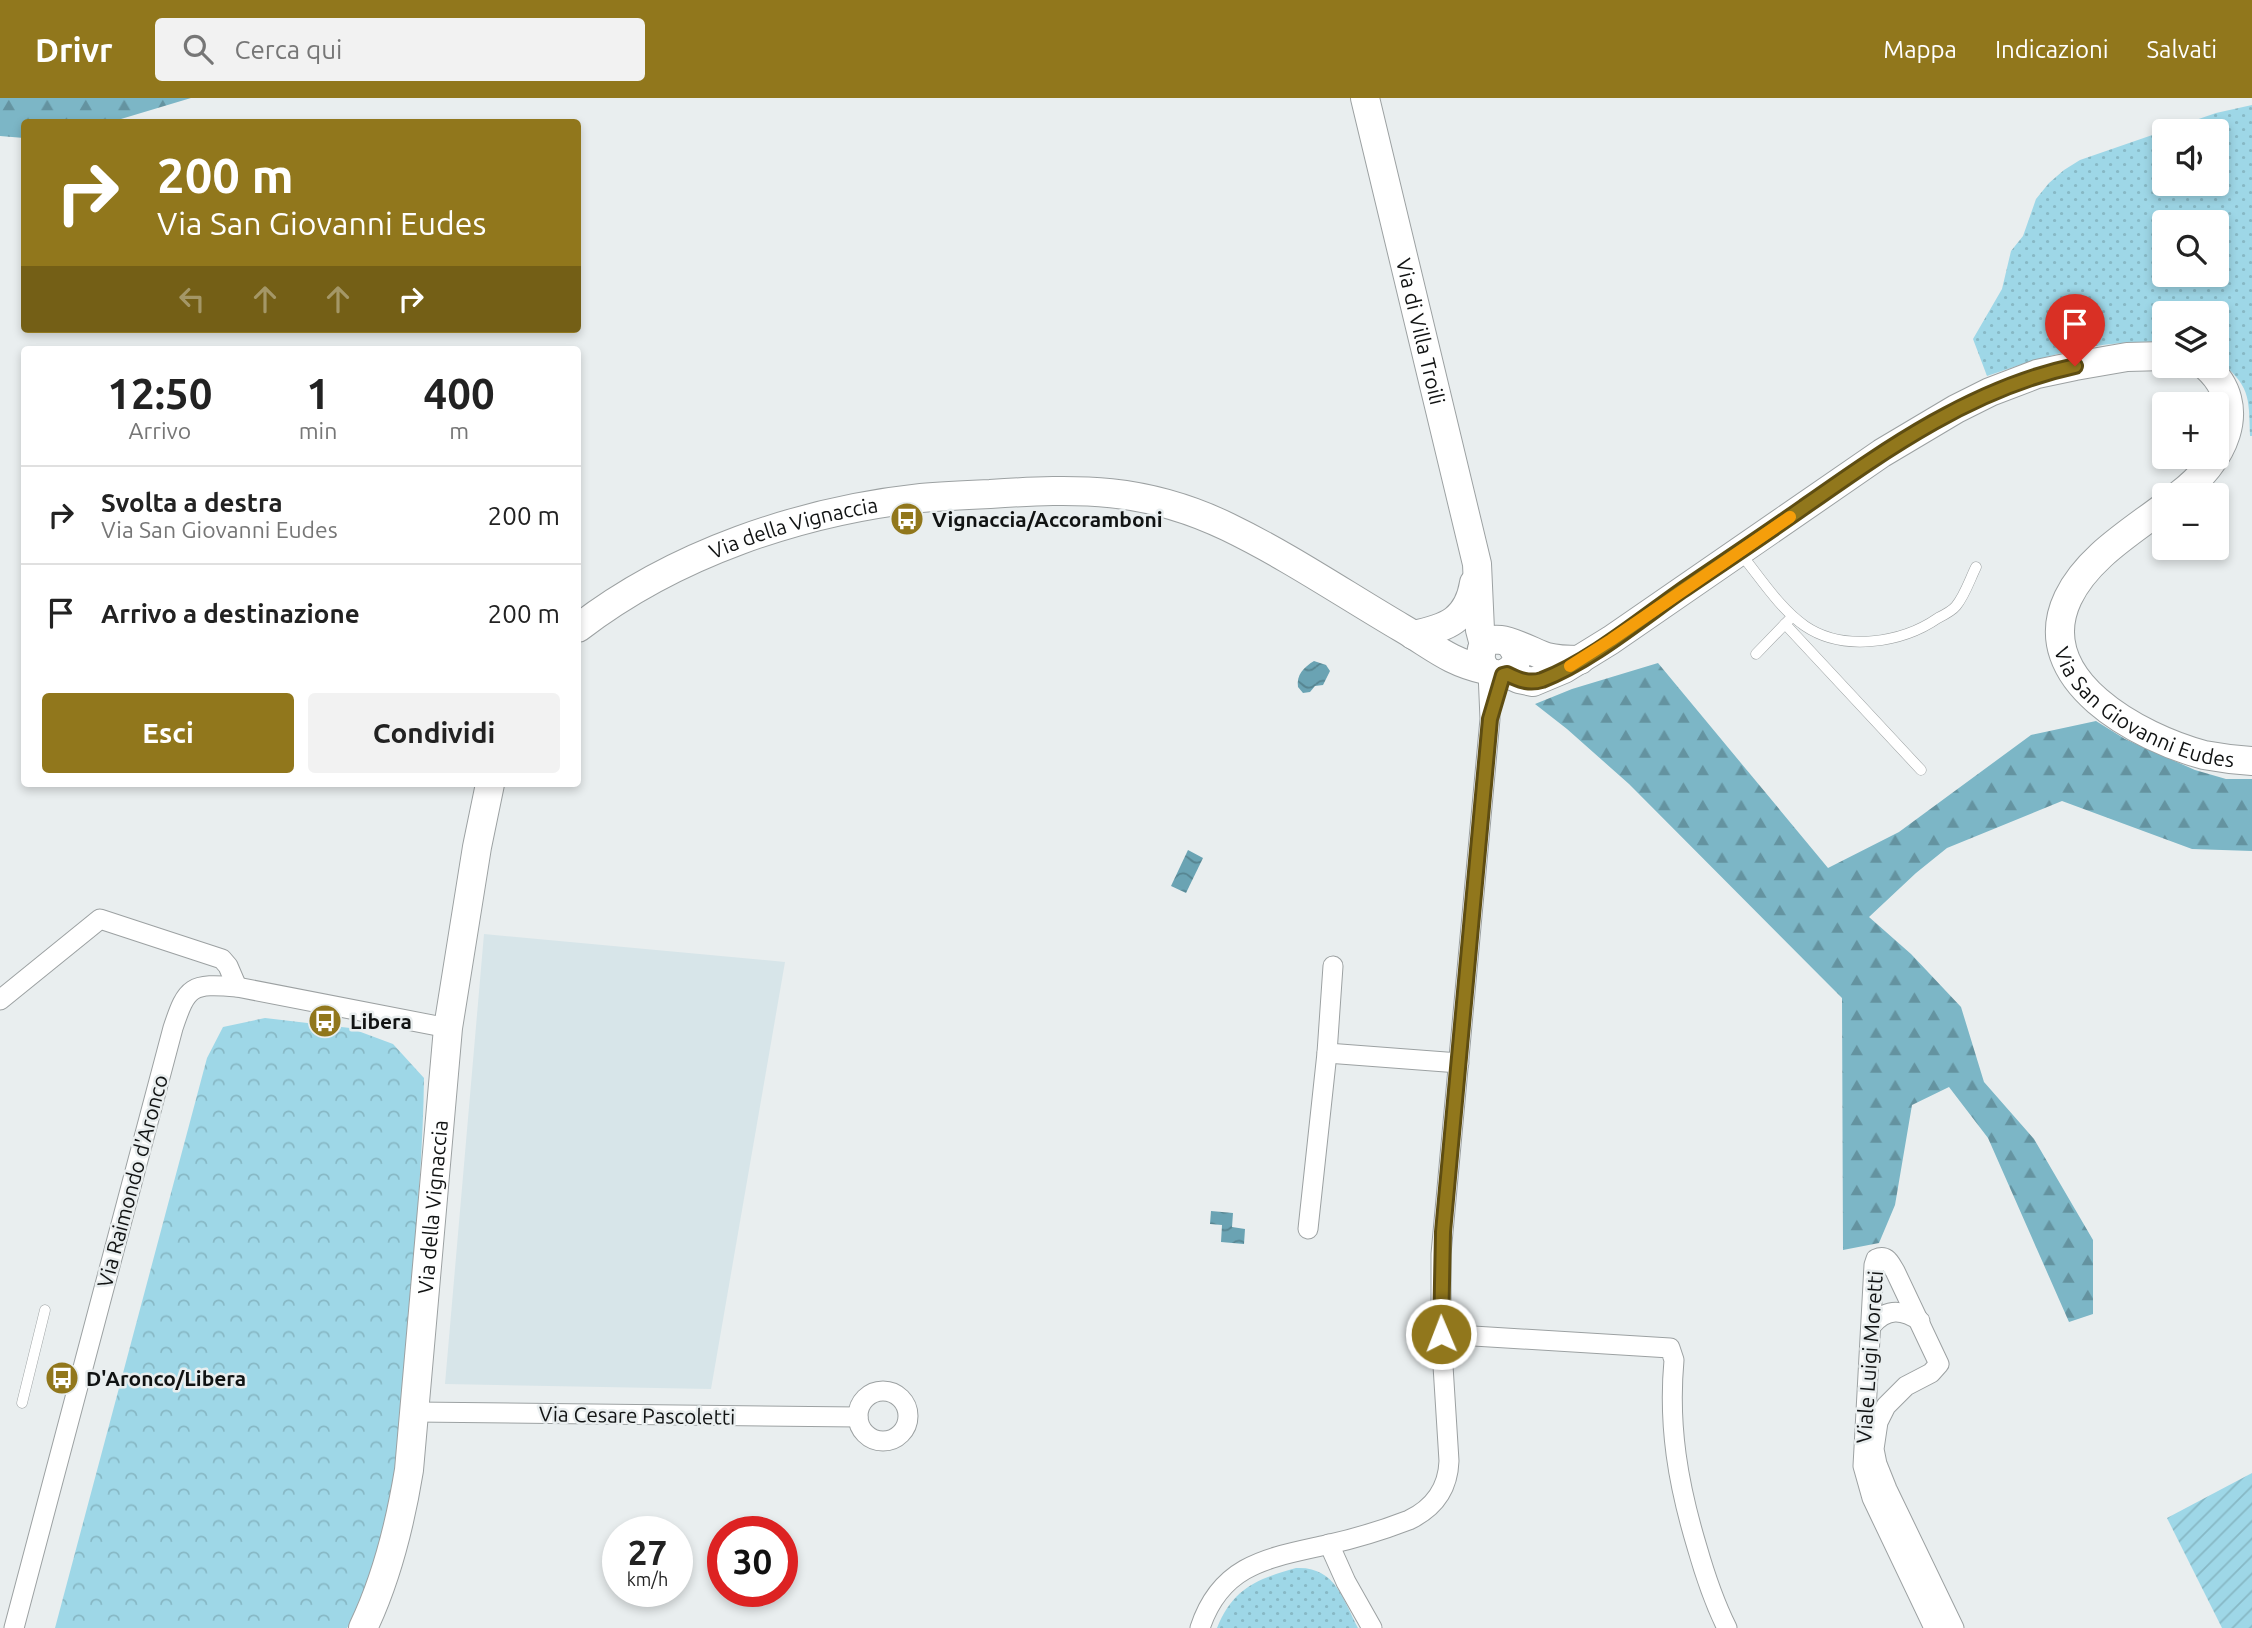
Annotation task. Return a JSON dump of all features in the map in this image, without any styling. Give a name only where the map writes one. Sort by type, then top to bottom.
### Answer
[{"type":"street","name":"Via di Villa Troili","points":[[1366,98],[1477,564],[1496,658]]},
{"type":"street","points":[[1200,1628],[1212,1599],[1239,1572],[1275,1556],[1329,1544],[1409,1520],[1428,1508],[1441,1493],[1447,1479],[1449,1461],[1441,1334],[1443,1232],[1496,658],[1548,657],[1580,660],[1882,453],[1956,409],[1990,392],[2037,374],[2127,357],[2152,356]]},
{"type":"street","points":[[2195,483],[2223,457],[2237,430],[2239,411],[2235,394],[2224,378]]},
{"type":"street","name":"Via della Vignaccia","points":[[581,626],[621,597],[664,573],[730,545],[783,527],[851,509],[919,498],[1090,491],[1141,496],[1210,519],[1254,541],[1413,635],[1496,658]]},
{"type":"street","name":"Via San Giovanni Eudes","points":[[2152,516],[2104,554],[2076,585],[2067,600],[2061,619],[2060,634],[2065,657],[2083,688],[2095,701],[2116,715],[2190,751],[2219,758],[2252,761]]},
{"type":"street","points":[[1413,635],[1447,625],[1465,611],[1472,598],[1477,564]]},
{"type":"street","name":"Via della Vignaccia","points":[[363,1628],[386,1571],[400,1520],[415,1412],[448,1028],[489,787]]},
{"type":"street","points":[[0,1000],[100,919],[222,959],[237,987]]},
{"type":"street","points":[[1308,1229],[1327,1053],[1333,966]]},
{"type":"street","name":"Via Raimondo d'Aronco","points":[[13,1628],[183,1000],[191,990],[219,985],[448,1028]]},
{"type":"street","points":[[1327,1053],[1459,1063]]},
{"type":"street","name":"Viale Luigi Moretti","points":[[1934,1628],[1872,1498],[1864,1475],[1862,1458],[1874,1265],[1876,1259],[1881,1257],[1886,1257],[1894,1268],[1939,1363],[1931,1373],[1906,1386],[1883,1411],[1875,1433],[1875,1456],[1887,1489],[1954,1628]]},
{"type":"street","points":[[1872,1325],[1884,1315],[1896,1311],[1908,1313],[1920,1321]]},
{"type":"street","points":[[1441,1334],[1670,1348],[1674,1360],[1674,1451],[1683,1498],[1715,1604],[1727,1628]]},
{"type":"street","points":[[1868,1381],[1886,1387],[1906,1386]]},
{"type":"street","name":"Via Cesare Pascoletti","points":[[415,1412],[858,1417]]},
{"type":"street","points":[[1329,1544],[1350,1591],[1372,1628]]},
{"type":"lane","points":[[1739,552],[1789,620],[1921,770]]},
{"type":"lane","points":[[1789,620],[1832,638],[1865,642],[1898,637],[1931,624],[1956,606],[1976,567]]},
{"type":"lane","points":[[1756,654],[1789,620]]},
{"type":"lane","points":[[22,1403],[45,1310]]},
{"type":"shaded area","points":[[484,934],[785,962],[711,1389],[445,1384]]},
{"type":"green space","points":[[0,98],[191,98],[121,119],[21,119],[21,138],[0,136]]},
{"type":"green space","points":[[2252,105],[2252,436],[2246,392],[2229,369],[2229,301],[2152,301],[2152,342],[2118,343],[2074,350],[1987,376],[1973,339],[2002,289],[2011,251],[2023,236],[2036,199],[2049,183],[2080,160],[2152,135],[2152,196],[2229,196],[2229,119],[2199,119]]},
{"type":"green space","points":[[1658,663],[1828,868],[1899,832],[2031,735],[2096,721],[2125,739],[2195,770],[2226,779],[2252,779],[2252,851],[2192,849],[2062,801],[1947,848],[1869,917],[1911,954],[1961,1007],[1984,1082],[2034,1139],[2093,1240],[2093,1314],[2069,1322],[1988,1138],[1949,1087],[1912,1105],[1895,1205],[1879,1243],[1843,1250],[1842,998],[1629,784],[1535,704],[1572,689]]},
{"type":"green space","points":[[265,1018],[350,1028],[393,1044],[424,1078],[419,1192],[399,1440],[389,1506],[365,1593],[347,1628],[55,1628],[207,1058],[223,1027]]},
{"type":"green space","points":[[2252,1473],[2252,1628],[2222,1628],[2167,1518]]},
{"type":"green space","points":[[1296,1568],[1320,1572],[1329,1578],[1342,1596],[1358,1628],[1217,1628],[1231,1603],[1248,1587],[1269,1576]]},
{"type":"water","points":[[1314,661],[1326,665],[1330,671],[1323,685],[1303,693],[1298,687],[1298,679],[1304,669]]},
{"type":"water","points":[[1188,850],[1203,858],[1186,893],[1171,886]]},
{"type":"water","points":[[1211,1211],[1233,1213],[1232,1227],[1245,1229],[1244,1244],[1221,1242],[1222,1225],[1210,1224]]},
{"type":"slow traffic","points":[[1570,666],[1790,517]]},
{"type":"place","name":"Vignaccia/Accoramboni","points":[[907,519]]},
{"type":"place","name":"Libera","points":[[325,1021]]},
{"type":"place","name":"D'Aronco/Libera","points":[[62,1378]]},
{"type":"route","points":[[1441,1334],[1443,1232],[1490,719],[1503,675],[1533,682],[1557,673],[1611,640],[1905,439],[2001,387],[2037,374],[2075,366]]}]
